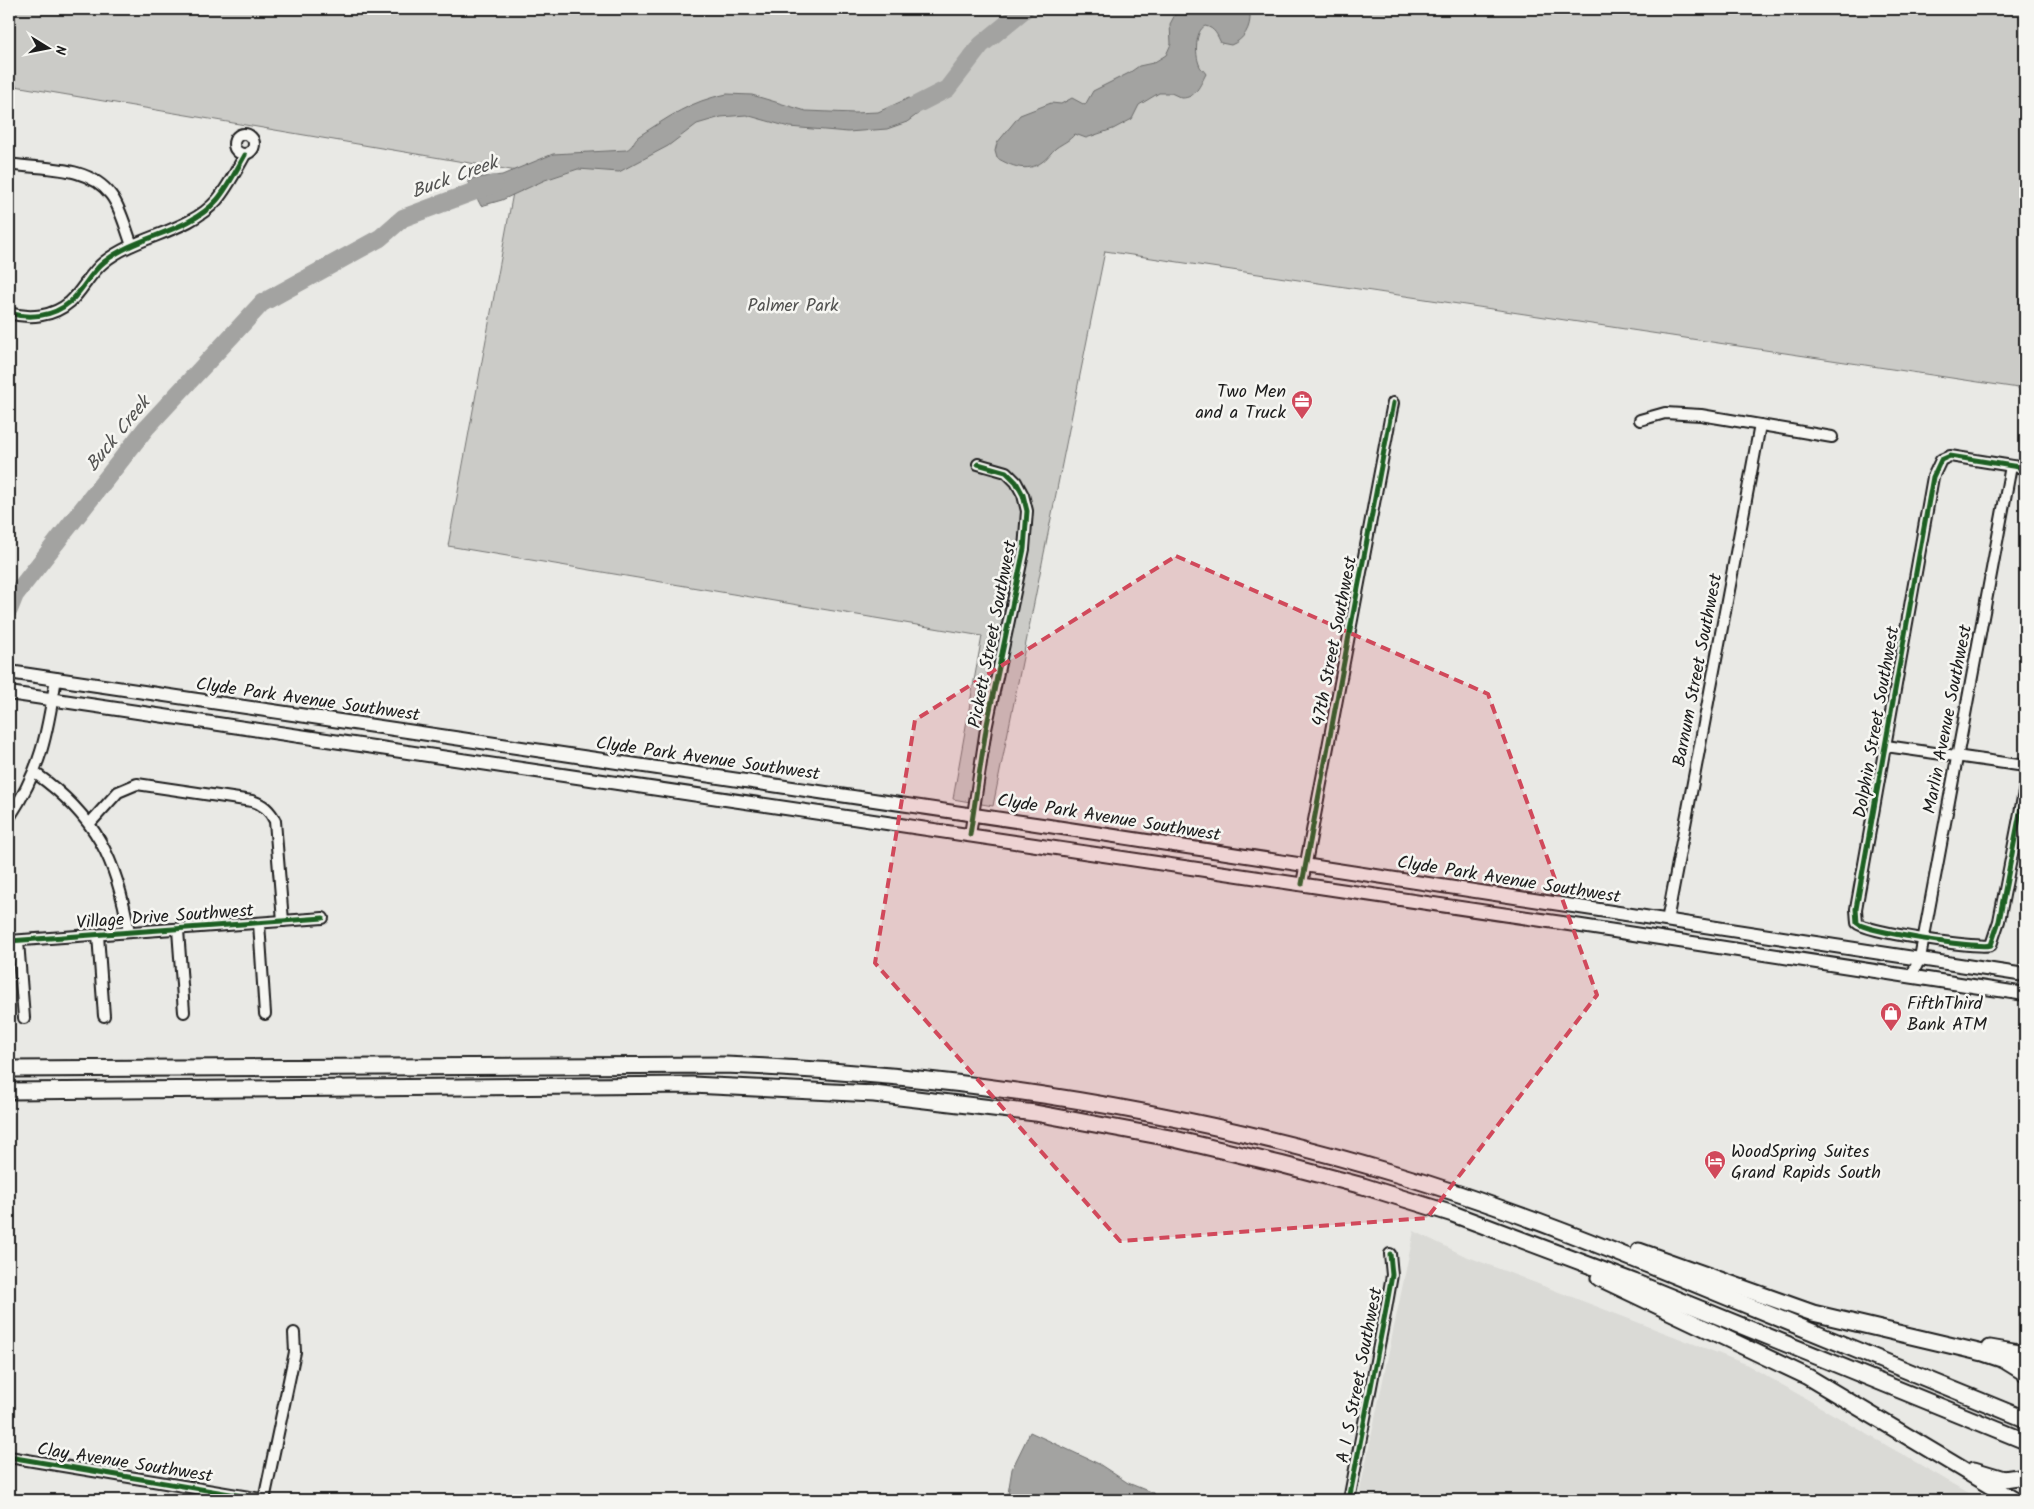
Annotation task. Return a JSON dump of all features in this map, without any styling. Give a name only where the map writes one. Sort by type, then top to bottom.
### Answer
[{"type":"highway","points":[[9,1064],[81,1068]]},
{"type":"highway","points":[[9,1069],[725,1065],[874,1073],[998,1087],[1142,1111],[1316,1152],[1462,1195],[1642,1252],[1813,1313],[1876,1329],[2025,1354]]},
{"type":"highway","points":[[9,1091],[692,1085],[814,1090],[936,1100],[1035,1114],[1222,1150],[1363,1186],[1520,1238],[2025,1441]]},
{"type":"highway","points":[[1462,1195],[1578,1237],[2025,1419]]},
{"type":"highway","points":[[1520,1238],[1655,1305],[1787,1366],[1939,1454],[1975,1479],[2014,1500]]},
{"type":"highway","points":[[1936,1340],[2004,1360],[2025,1373]]},
{"type":"highway","points":[[1939,1454],[1988,1476],[2004,1479],[2025,1476]]},
{"type":"main road","name":"Clyde Park Avenue Southwest","points":[[9,672],[1305,864],[2025,975]]},
{"type":"main road","name":"Clyde Park Avenue Southwest","points":[[9,693],[1302,884],[2025,994]]},
{"type":"main road","points":[[339,741],[342,721]]},
{"type":"main road","points":[[603,780],[606,760]]},
{"type":"main road","points":[[871,820],[875,800]]},
{"type":"main road","points":[[1490,914],[1530,913],[1536,906],[1535,900]]},
{"type":"street","points":[[9,313],[38,316],[58,311],[71,301],[84,282],[104,262],[132,245],[201,214],[217,200],[245,155]]},
{"type":"street","points":[[9,164],[74,172],[95,180],[111,195],[132,245]]},
{"type":"street","name":"47th Street Southwest","points":[[1302,884],[1393,403]]},
{"type":"street","points":[[1640,420],[1659,414],[1677,413],[1832,437]]},
{"type":"street","name":"Barnum Street Southwest","points":[[1666,920],[1760,425]]},
{"type":"street","name":"Dolphin Street Southwest","points":[[2012,466],[1950,456],[1941,460],[1933,477],[1856,920],[1862,928],[1978,947],[1991,945],[1999,921],[2025,787]]},
{"type":"street","name":"Pickett Street Southwest","points":[[970,835],[986,729],[1024,549],[1027,511],[1023,495],[1016,482],[1006,472],[978,464]]},
{"type":"street","points":[[2012,466],[2025,468]]},
{"type":"street","name":"Marlin Avenue Southwest","points":[[1911,977],[1920,958],[2012,466]]},
{"type":"street","points":[[9,818],[35,773],[46,740],[56,678]]},
{"type":"street","points":[[1886,746],[2025,766]]},
{"type":"street","points":[[35,773],[57,788],[90,822],[120,883],[129,932]]},
{"type":"street","points":[[90,822],[118,792],[137,784],[252,800],[261,804],[270,812],[275,821],[283,921]]},
{"type":"street","name":"Village Drive Southwest","points":[[13,941],[322,918]]},
{"type":"street","points":[[259,924],[265,1014]]},
{"type":"street","points":[[178,930],[184,1012]]},
{"type":"street","points":[[98,935],[104,1016]]},
{"type":"street","points":[[13,941],[24,1018]]},
{"type":"street","name":"A I S Street Southwest","points":[[1349,1500],[1392,1275],[1390,1254]]},
{"type":"street","points":[[265,1500],[295,1352],[294,1333]]},
{"type":"street","name":"Clay Avenue Southwest","points":[[9,1457],[265,1500]]},
{"type":"highlighted area","points":[[1176,556],[1488,694],[1597,995],[1427,1218],[1120,1241],[875,963],[915,720]]},
{"type":"shaded area","points":[[1178,9],[1240,9],[1250,14],[1246,32],[1240,40],[1231,45],[1221,43],[1211,28],[1205,26],[1199,33],[1197,55],[1200,66],[1206,74],[1191,96],[1182,98],[1171,93],[1159,93],[1139,105],[1132,119],[1113,129],[1086,138],[1075,134],[1056,148],[1044,161],[1031,167],[1019,167],[997,158],[995,151],[997,143],[1020,115],[1051,103],[1061,104],[1072,98],[1085,105],[1093,91],[1139,66],[1153,63],[1166,55],[1171,44],[1170,24]]},
{"type":"shaded area","points":[[727,94],[752,95],[806,111],[854,113],[878,112],[909,98],[919,113],[907,122],[887,129],[848,132],[789,127],[746,115],[721,117],[697,124],[668,146],[619,172],[578,169],[545,180],[502,200],[481,206],[467,179],[502,175],[553,154],[626,150],[631,147],[639,136],[680,110]]},
{"type":"shaded area","points":[[1414,1231],[1463,1255],[1746,1364],[1981,1500],[1358,1500]]},
{"type":"shaded area","points":[[1030,1432],[1099,1464],[1128,1483],[1153,1493],[1159,1500],[1007,1500],[1012,1469]]},
{"type":"green space","name":"Palmer Park","points":[[9,9],[2025,9],[2025,389],[1105,251],[993,806],[953,799],[982,636],[448,546],[517,171],[9,85]]},
{"type":"waterway","name":"Buck Creek","points":[[893,114],[902,112],[947,89],[981,45],[1025,9]]},
{"type":"waterway","name":"Buck Creek","points":[[9,610],[15,595],[146,428],[262,303],[380,238],[403,218],[494,184]]},
{"type":"cycle path","points":[[9,313],[33,316],[49,314],[63,307],[75,297],[99,266],[117,253],[192,220],[205,211],[221,195],[245,155]]},
{"type":"cycle path","points":[[1302,884],[1393,403]]},
{"type":"cycle path","points":[[2025,468],[1950,456],[1941,460],[1933,477],[1856,909],[1857,923],[1880,931],[1922,939],[1966,945],[1991,945],[1999,921],[2025,787]]},
{"type":"cycle path","points":[[970,835],[986,729],[1024,549],[1027,511],[1023,495],[1016,482],[1006,472],[978,464]]},
{"type":"cycle path","points":[[9,941],[323,918]]},
{"type":"cycle path","points":[[1349,1500],[1392,1275],[1390,1254]]},
{"type":"cycle path","points":[[9,1457],[267,1500]]},
{"type":"place","name":"Two Men and a Truck","points":[[1302,420]]},
{"type":"place","name":"FifthThird Bank ATM","points":[[1891,1032]]},
{"type":"place","name":"WoodSpring Suites Grand Rapids South","points":[[1715,1180]]}]
